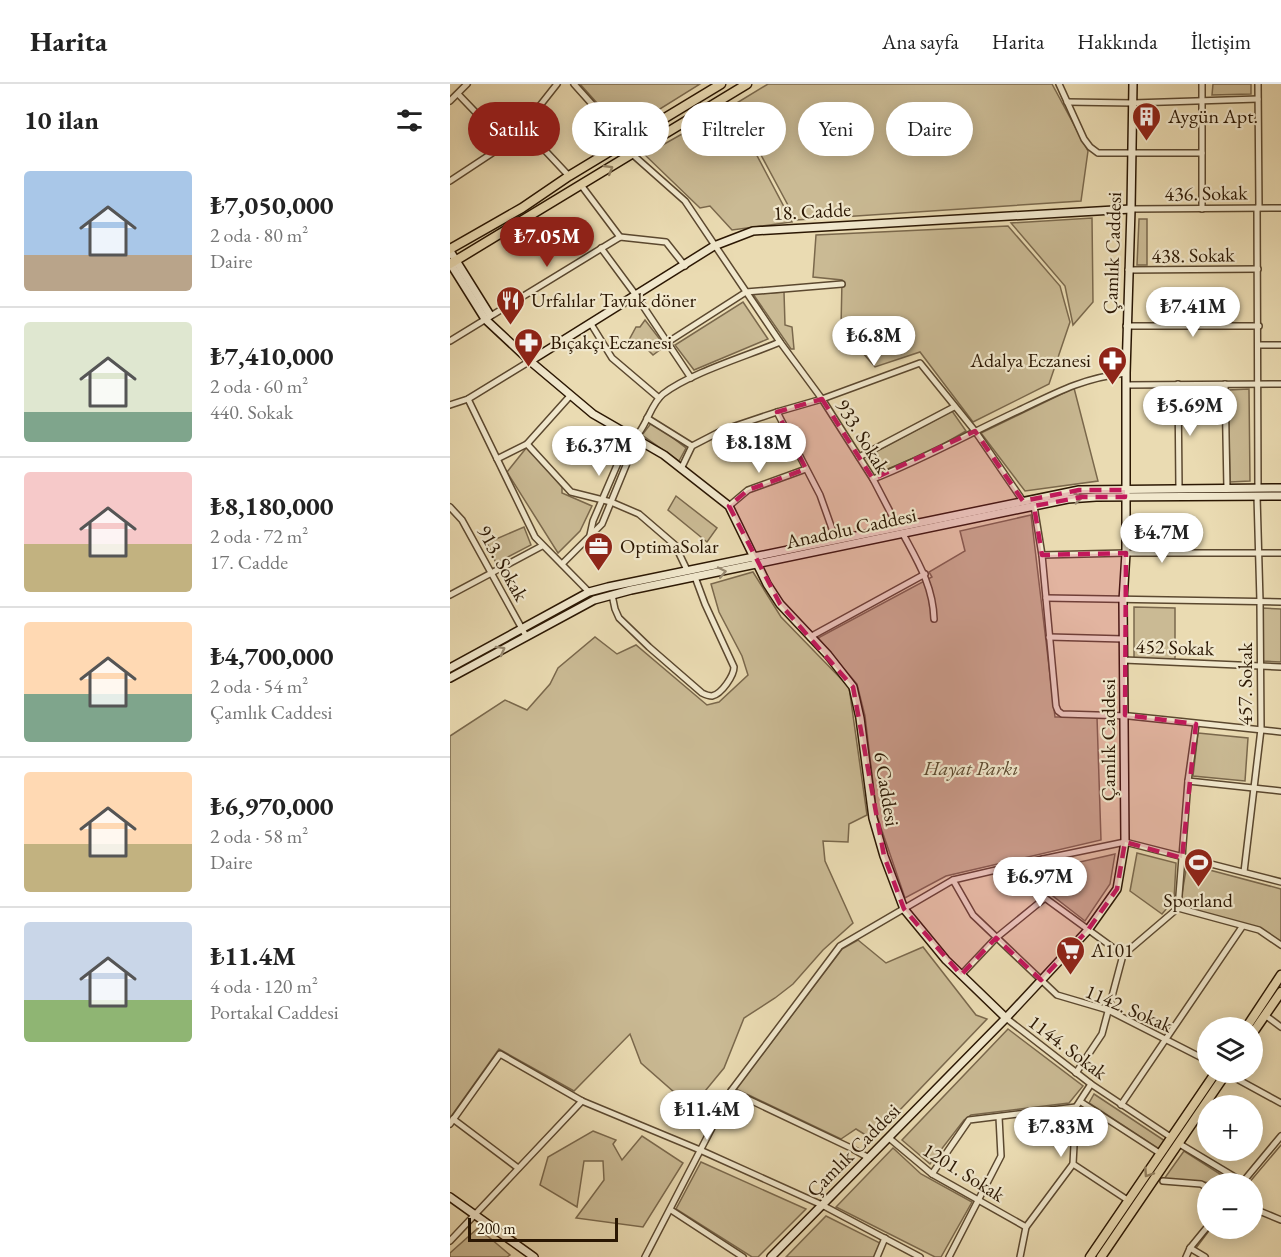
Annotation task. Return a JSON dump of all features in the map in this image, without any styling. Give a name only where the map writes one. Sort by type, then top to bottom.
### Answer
[{"type":"main road","points":[[669,116],[721,84]]},
{"type":"main road","points":[[669,131],[747,84]]},
{"type":"main road","points":[[450,250],[522,208],[603,156]]},
{"type":"main road","points":[[452,263],[629,156]]},
{"type":"main road","points":[[1253,1017],[1281,975]]},
{"type":"main road","points":[[1263,1018],[1281,992]]},
{"type":"main road","points":[[1101,1257],[1209,1083]]},
{"type":"main road","points":[[1090,1257],[1161,1154],[1175,1140],[1218,1083]]},
{"type":"street","points":[[450,101],[467,84]]},
{"type":"street","points":[[543,102],[557,84]]},
{"type":"street","points":[[574,84],[590,102]]},
{"type":"street","points":[[1059,84],[1090,147],[1098,153],[1202,153]]},
{"type":"street","name":"Çamlık Caddesi","points":[[771,1257],[1006,1018],[1088,930],[1117,889],[1125,842],[1126,326],[1133,84]]},
{"type":"street","points":[[1202,84],[1202,208]]},
{"type":"street","name":"457. Sokak","points":[[1244,872],[1261,729],[1258,552],[1258,84]]},
{"type":"street","points":[[458,94],[468,104]]},
{"type":"street","points":[[1067,102],[1133,103],[1258,99]]},
{"type":"street","points":[[450,181],[488,156]]},
{"type":"street","points":[[550,156],[569,176]]},
{"type":"street","name":"933. Sokak","points":[[634,156],[685,201],[780,342],[822,399],[873,479],[898,526]]},
{"type":"street","points":[[580,185],[620,237]]},
{"type":"street","name":"436. Sokak","points":[[1131,209],[1281,208]]},
{"type":"street","name":"18. Cadde","points":[[530,361],[714,246],[753,231],[1131,209]]},
{"type":"street","points":[[450,341],[620,237],[666,242],[685,266]]},
{"type":"street","points":[[601,248],[692,378]]},
{"type":"street","points":[[450,250],[452,263],[464,286],[488,317],[530,361],[593,414],[664,455],[729,506],[748,490],[806,468]]},
{"type":"street","points":[[452,263],[488,317]]},
{"type":"street","name":"438. Sokak","points":[[1128,270],[1258,269]]},
{"type":"street","points":[[450,277],[454,277],[464,286]]},
{"type":"street","points":[[668,342],[746,292],[842,284]]},
{"type":"street","points":[[591,324],[612,358],[659,398]]},
{"type":"street","points":[[1126,326],[1259,326]]},
{"type":"street","points":[[562,564],[602,524],[634,446],[634,439],[659,398],[692,378],[780,342]]},
{"type":"street","points":[[1259,345],[1281,345]]},
{"type":"street","points":[[450,405],[468,399],[530,361]]},
{"type":"street","points":[[681,469],[692,447],[723,430],[822,399],[920,363],[975,431],[1023,501]]},
{"type":"street","points":[[873,479],[914,464],[975,431],[1077,383],[1101,376],[1126,373]]},
{"type":"street","points":[[1178,384],[1179,489]]},
{"type":"street","points":[[1225,384],[1227,489]]},
{"type":"street","points":[[1126,385],[1281,384]]},
{"type":"street","points":[[497,459],[527,444],[570,396]]},
{"type":"street","points":[[468,399],[535,537],[589,592]]},
{"type":"street","points":[[859,458],[954,406]]},
{"type":"street","points":[[777,412],[820,495],[836,540]]},
{"type":"street","points":[[647,418],[692,447]]},
{"type":"street","points":[[590,535],[593,521],[627,442],[634,439]]},
{"type":"street","points":[[527,444],[574,494],[611,502],[639,514],[680,552],[687,570]]},
{"type":"street","name":"Anadolu Caddesi","points":[[450,678],[589,592],[1079,490],[1125,493],[1258,492],[1281,488]]},
{"type":"street","name":"Anadolu Caddesi","points":[[450,668],[594,600],[612,595],[1034,506],[1082,497],[1179,489],[1227,489],[1281,496]]},
{"type":"street","name":"6 Caddesi","points":[[729,506],[767,584],[780,604],[828,655],[853,687],[860,718],[873,818],[884,856],[904,909],[946,960],[1006,1018]]},
{"type":"street","points":[[1034,506],[1042,555],[1056,706],[1062,714],[1125,716],[1281,732]]},
{"type":"street","name":"913. Sokak","points":[[450,507],[462,520],[524,632]]},
{"type":"street","points":[[903,534],[925,574],[933,605],[933,618]]},
{"type":"street","points":[[450,595],[542,546]]},
{"type":"street","points":[[1042,555],[1281,552]]},
{"type":"street","points":[[810,637],[925,574]]},
{"type":"street","points":[[612,595],[616,614],[622,622],[705,695],[712,696],[732,675],[734,667],[695,577]]},
{"type":"street","points":[[1046,598],[1281,602]]},
{"type":"street","points":[[1049,637],[1124,639]]},
{"type":"street","name":"452 Sokak","points":[[1124,660],[1281,667]]},
{"type":"street","points":[[1076,1073],[1102,1034],[1123,955],[1178,908],[1188,781],[1196,724]]},
{"type":"street","points":[[1188,781],[1281,791]]},
{"type":"street","points":[[645,1257],[731,1091],[840,946],[953,880],[1125,842],[1281,882]]},
{"type":"street","points":[[1042,859],[1045,898],[1123,955]]},
{"type":"street","name":"1142. Sokak","points":[[953,880],[973,915],[1057,995],[1108,1010],[1197,1055]]},
{"type":"street","points":[[961,975],[996,938],[1045,898]]},
{"type":"street","points":[[1178,908],[1259,930],[1281,945]]},
{"type":"street","points":[[1121,1105],[1242,927]]},
{"type":"street","points":[[1265,1015],[1281,1027]]},
{"type":"street","name":"1144. Sokak","points":[[1006,1018],[1091,1084],[1227,1173]]},
{"type":"street","points":[[518,1168],[452,1122],[500,1054],[582,1101],[700,1150],[822,1205],[921,1257]]},
{"type":"street","points":[[1244,1083],[1281,1103]]},
{"type":"street","points":[[932,1174],[969,1120],[1076,1107],[1091,1084]]},
{"type":"street","points":[[731,1091],[869,1158]]},
{"type":"street","points":[[450,1241],[582,1101]]},
{"type":"street","points":[[1081,1102],[1161,1154]]},
{"type":"street","points":[[1020,1257],[1026,1227],[1072,1164],[1076,1107]]},
{"type":"street","points":[[949,1257],[1001,1156],[999,1117]]},
{"type":"street","points":[[1251,1173],[1281,1136]]},
{"type":"street","name":"1201. Sokak","points":[[889,1138],[932,1174],[1026,1227]]},
{"type":"street","points":[[1072,1164],[1129,1202]]},
{"type":"street","points":[[1162,1181],[1197,1184]]},
{"type":"street","points":[[450,1197],[534,1257]]},
{"type":"street","points":[[670,1210],[743,1257]]},
{"type":"street","points":[[1263,1213],[1281,1220]]},
{"type":"street","points":[[877,1257],[885,1238]]},
{"type":"street","points":[[1186,1257],[1197,1239]]},
{"type":"street","points":[[1190,1248],[1203,1255]]},
{"type":"highlighted area","points":[[822,399],[873,479],[975,431],[1023,501],[1079,490],[1125,490],[1125,497],[1082,497],[1034,506],[1042,555],[1126,553],[1125,715],[1196,724],[1182,858],[1125,842],[1117,889],[1088,930],[1041,980],[996,938],[961,975],[904,909],[884,856],[853,687],[780,604],[729,506],[748,490],[806,469],[777,412]]},
{"type":"green space","points":[[580,84],[700,84],[669,103],[596,102]]},
{"type":"green space","points":[[768,84],[1052,84],[1088,151],[1081,201],[796,220],[762,156],[786,156],[786,102],[738,102]]},
{"type":"green space","points":[[1213,84],[1251,84],[1251,94],[1212,95]]},
{"type":"green space","points":[[681,135],[681,156],[757,156],[792,222],[732,230],[710,206],[700,208],[646,156],[669,156],[669,141]]},
{"type":"green space","points":[[1092,218],[1093,302],[1073,325],[1065,286],[1011,223]]},
{"type":"green space","points":[[1139,219],[1147,219],[1147,265],[1137,265]]},
{"type":"green space","points":[[1008,226],[1060,286],[1070,322],[1049,384],[973,422],[920,352],[875,367],[841,328],[842,280],[813,277],[816,235]]},
{"type":"green space","points":[[784,292],[785,325],[792,327],[794,349],[791,349],[753,294]]},
{"type":"green space","points":[[743,302],[768,339],[694,370],[675,345]]},
{"type":"green space","points":[[645,320],[665,346],[653,355],[640,342],[632,345],[629,340],[636,327],[640,327]]},
{"type":"green space","points":[[1074,388],[1098,481],[1025,491],[981,433]]},
{"type":"green space","points":[[1249,389],[1250,481],[1230,482],[1228,390]]},
{"type":"green space","points":[[952,411],[966,431],[933,450],[878,473],[866,457]]},
{"type":"green space","points":[[652,422],[686,448],[679,461],[642,435]]},
{"type":"green space","points":[[527,447],[562,487],[562,493],[592,506],[580,531],[558,553],[507,472]]},
{"type":"green space","points":[[676,496],[717,528],[707,542],[668,510]]},
{"type":"green space","name":"Hayat Parkı","points":[[1031,515],[1055,717],[1097,717],[1101,840],[946,876],[905,898],[877,816],[865,716],[857,684],[818,638],[932,577],[929,572],[965,551],[960,531]]},
{"type":"green space","points":[[524,527],[531,545],[496,563],[487,543]]},
{"type":"green space","points":[[753,572],[781,617],[849,687],[867,815],[849,824],[848,842],[823,841],[825,861],[853,923],[823,950],[793,984],[744,1018],[724,1068],[701,1096],[674,1092],[641,1063],[630,1034],[574,1091],[499,1049],[450,1118],[450,736],[505,700],[527,710],[550,684],[558,668],[595,637],[617,654],[636,645],[707,705],[719,702],[748,675],[742,656],[719,612],[711,584]]},
{"type":"green space","points":[[1134,607],[1175,608],[1175,660],[1134,660]]},
{"type":"green space","points":[[1262,608],[1281,609],[1281,662],[1263,661]]},
{"type":"green space","points":[[1198,733],[1248,738],[1245,781],[1193,776]]},
{"type":"green space","points":[[1137,853],[1176,863],[1174,900],[1162,914],[1130,891]]},
{"type":"green space","points":[[1115,854],[1110,884],[1085,921],[1053,896],[1049,869]]},
{"type":"green space","points":[[1187,864],[1281,889],[1281,943],[1260,929],[1180,906]]},
{"type":"green space","points":[[858,940],[886,963],[923,947],[976,1015],[987,1019],[872,1139],[856,1129],[841,1139],[736,1089],[842,949]]},
{"type":"green space","points":[[1008,1029],[1083,1086],[1069,1103],[971,1115],[964,1120],[930,1164],[902,1140]]},
{"type":"green space","points":[[1094,1094],[1165,1141],[1159,1149],[1089,1103]]},
{"type":"green space","points":[[593,1131],[616,1140],[613,1144],[622,1160],[642,1136],[683,1163],[643,1227],[576,1218],[604,1180],[603,1161],[584,1161],[577,1207],[540,1185],[548,1157]]},
{"type":"green space","points":[[893,1148],[921,1174],[972,1202],[941,1257],[935,1257],[836,1207]]},
{"type":"green space","points":[[1184,1151],[1218,1173],[1197,1173],[1197,1182],[1164,1179]]},
{"type":"green space","points":[[701,1162],[806,1209],[758,1257],[752,1257],[676,1209]]},
{"type":"green space","points":[[826,1216],[880,1243],[874,1257],[786,1257]]},
{"type":"green space","points":[[478,1228],[510,1255],[507,1257],[450,1257],[450,1253]]},
{"type":"waterway","points":[[1257,1173],[1281,1145]]},
{"type":"waterway","points":[[1196,1248],[1203,1239]]},
{"type":"place","name":"Aygün Apt.","points":[[1147,142]]},
{"type":"place","name":"Urfalılar Tavuk döner","points":[[510,326]]},
{"type":"place","name":"Bıçakçı Eczanesi","points":[[529,368]]},
{"type":"place","name":"Adalya Eczanesi","points":[[1112,386]]},
{"type":"place","name":"OptimaSolar","points":[[599,572]]},
{"type":"place","name":"Sporland","points":[[1198,888]]},
{"type":"place","name":"A101","points":[[1070,976]]}]
